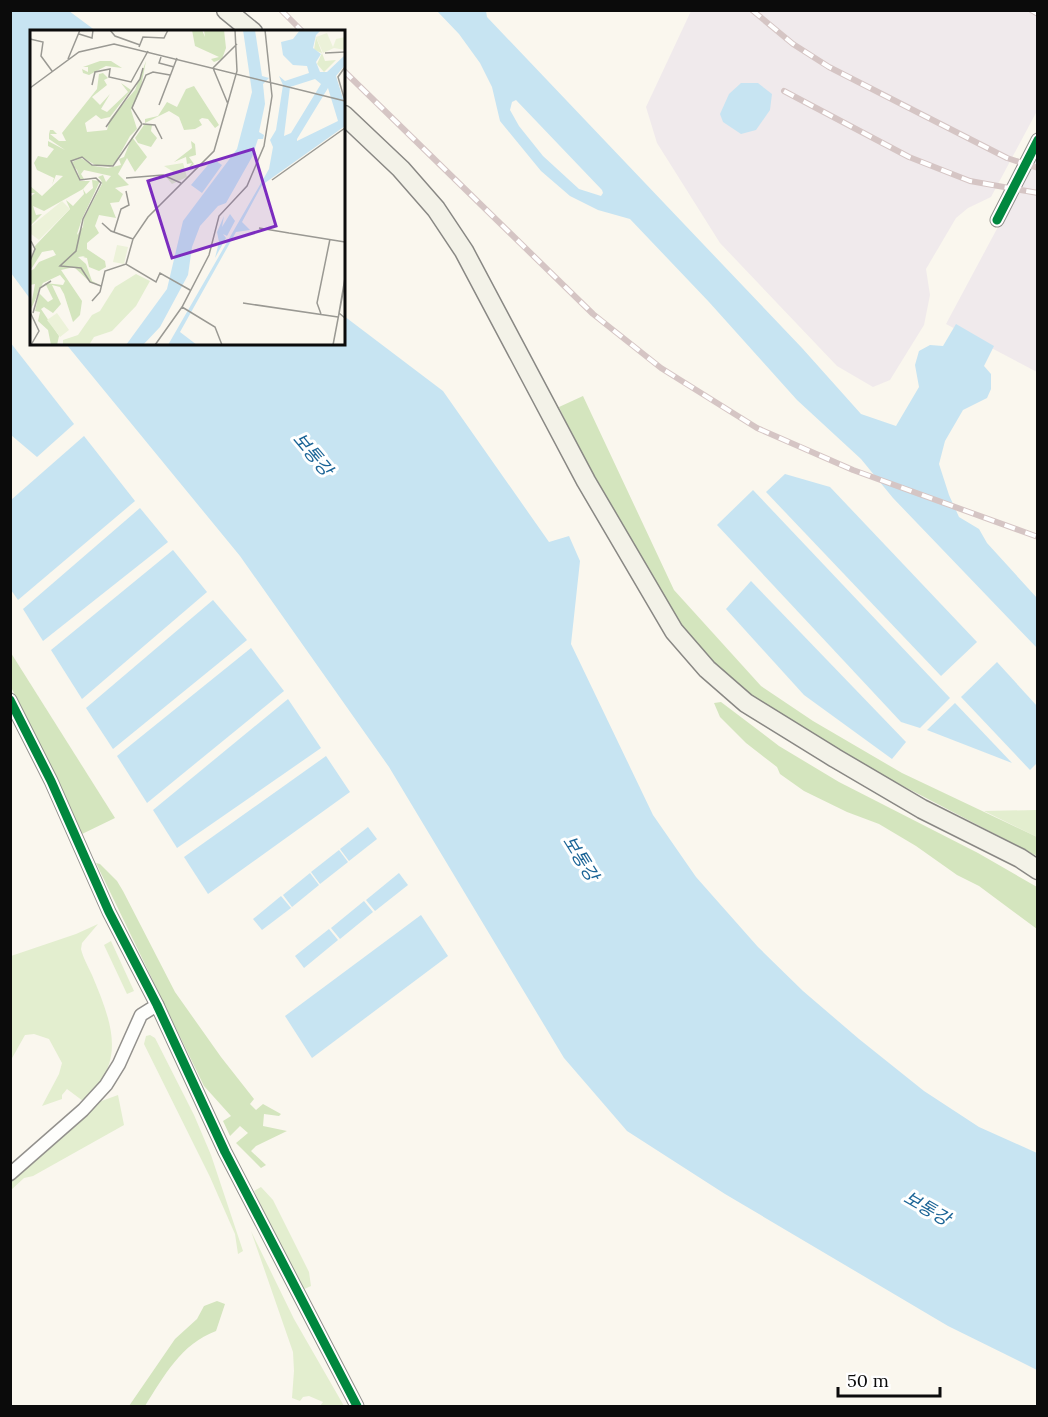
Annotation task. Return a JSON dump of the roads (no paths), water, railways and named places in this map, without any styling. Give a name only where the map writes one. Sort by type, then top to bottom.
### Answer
[{"type":"main road","points":[[226,10],[251,30]]},
{"type":"main road","points":[[345,116],[401,169],[436,209],[464,251],[586,481],[674,631],[707,669],[746,703],[835,759],[922,809],[1020,858],[1038,870]]},
{"type":"street","points":[[997,220],[1038,140]]},
{"type":"street","points":[[10,700],[51,781],[109,912],[158,1005],[225,1152],[357,1407]]},
{"type":"street","points":[[10,1174],[83,1110],[106,1085],[119,1064],[141,1015],[158,1005]]},
{"type":"water","points":[[11,10],[69,11],[95,30],[30,30],[30,299],[11,273]]},
{"type":"water","points":[[437,11],[486,11],[487,17],[802,348],[861,414],[896,426],[919,387],[915,365],[919,351],[930,345],[943,346],[956,324],[994,346],[984,366],[991,374],[991,389],[987,398],[963,410],[945,441],[939,464],[959,517],[979,529],[987,543],[1037,598],[1037,648],[893,498],[861,459],[797,400],[630,219],[598,210],[570,196],[541,171],[500,121],[492,87],[480,63],[459,34]],"holes":[[[516,100],[602,190],[601,196],[579,189],[543,156],[519,126],[510,110],[512,102]]]},
{"type":"water","points":[[741,83],[758,83],[772,94],[770,110],[756,130],[741,134],[723,122],[720,114],[729,94]]},
{"type":"water","name":"보통강","points":[[345,317],[443,391],[549,542],[569,536],[580,561],[571,644],[653,815],[696,877],[758,947],[803,991],[859,1039],[924,1091],[979,1127],[1037,1153],[1037,1370],[948,1326],[725,1194],[627,1131],[564,1058],[389,767],[240,556],[67,345],[345,345]]},
{"type":"water","points":[[10,342],[74,424],[37,457],[11,435]]},
{"type":"water","points":[[84,436],[135,501],[18,600],[11,590],[11,500]]},
{"type":"water","points":[[785,474],[830,487],[977,642],[941,676],[766,492]]},
{"type":"water","points":[[753,490],[950,698],[920,728],[901,722],[717,525]]},
{"type":"water","points":[[140,508],[168,542],[43,641],[23,609]]},
{"type":"water","points":[[173,550],[207,592],[82,699],[51,650]]},
{"type":"water","points":[[751,581],[906,742],[892,759],[804,695],[726,609]]},
{"type":"water","points":[[213,600],[247,640],[113,749],[86,708]]},
{"type":"water","points":[[251,648],[284,691],[147,803],[117,756]]},
{"type":"water","points":[[997,662],[1037,706],[1037,763],[1030,770],[961,697]]},
{"type":"water","points":[[288,699],[321,748],[177,848],[153,810]]},
{"type":"water","points":[[955,703],[1012,763],[927,730]]},
{"type":"water","points":[[326,756],[350,792],[208,894],[184,857]]},
{"type":"water","points":[[368,827],[377,839],[349,861],[340,849]]},
{"type":"water","points":[[339,850],[348,862],[320,884],[311,872]]},
{"type":"water","points":[[310,873],[319,885],[292,907],[283,895]]},
{"type":"water","points":[[399,873],[408,885],[375,911],[366,900]]},
{"type":"water","points":[[281,896],[291,908],[262,930],[253,919]]},
{"type":"water","points":[[364,901],[373,912],[340,939],[331,928]]},
{"type":"water","points":[[421,915],[448,956],[312,1058],[285,1016]]},
{"type":"water","points":[[329,929],[338,940],[304,968],[295,956]]},
{"type":"railway","points":[[281,10],[301,30]]},
{"type":"railway","points":[[752,10],[793,44],[829,67],[1007,158],[1038,168]]},
{"type":"railway","points":[[1031,10],[1038,14]]},
{"type":"railway","points":[[345,72],[593,314],[661,368],[757,428],[853,470],[1038,537]]},
{"type":"railway","points":[[784,91],[909,157],[970,181],[1038,193]]}]
